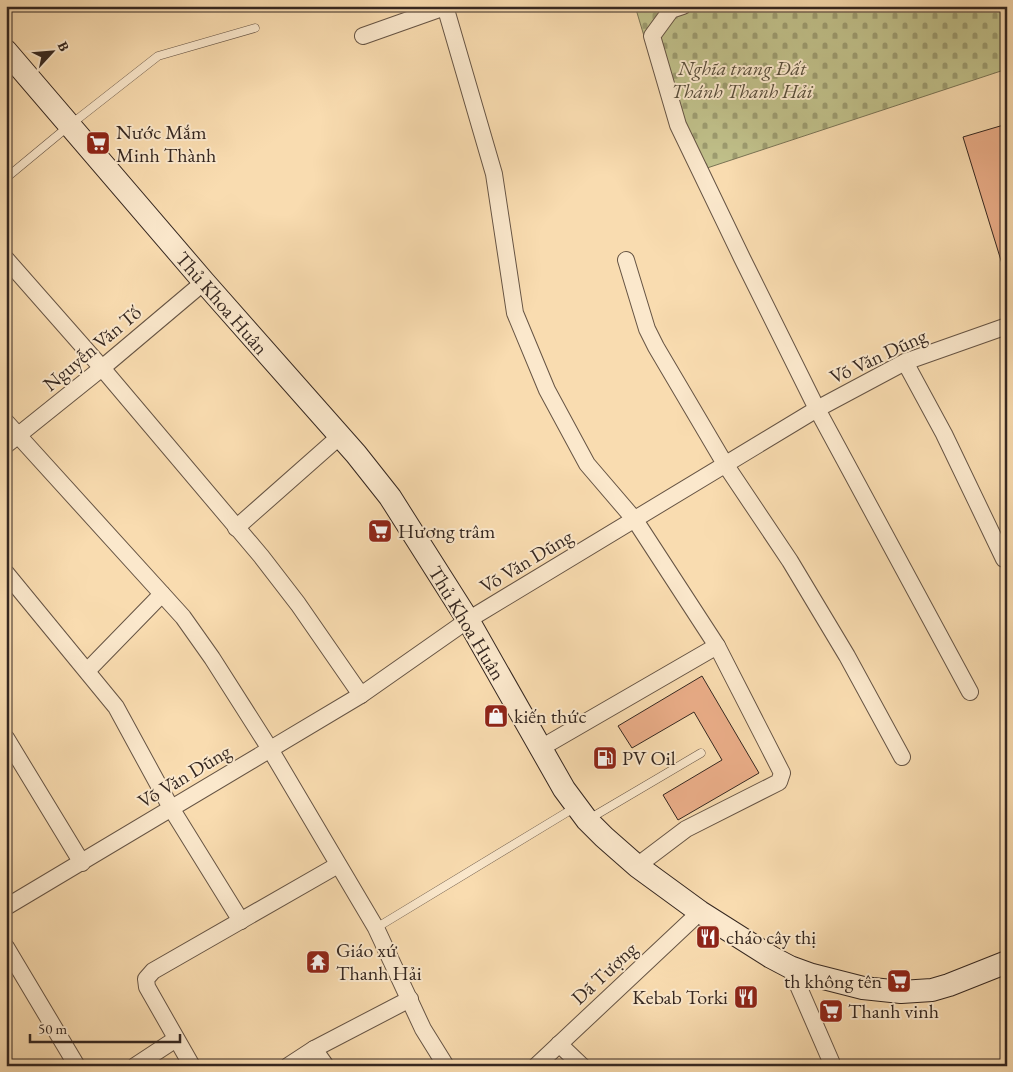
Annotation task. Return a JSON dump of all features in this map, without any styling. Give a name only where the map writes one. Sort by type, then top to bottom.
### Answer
[{"type":"main road","name":"Thủ Khoa Huân","points":[[6,51],[204,282],[356,454],[390,497],[468,620],[539,749],[582,813],[637,866],[700,912],[790,968],[863,988],[901,992],[932,990],[1007,962]]},
{"type":"street","points":[[683,6],[671,10],[652,36],[678,124],[817,409],[970,692]]},
{"type":"street","points":[[363,36],[445,7],[494,174],[515,313],[546,390],[583,456],[635,520],[717,646],[783,776],[779,782],[686,829],[637,866]]},
{"type":"street","points":[[6,259],[102,368],[298,604],[361,696]]},
{"type":"street","points":[[626,260],[647,329],[725,464],[790,561],[847,656],[902,757]]},
{"type":"street","name":"Nguyễn Văn Tố","points":[[12,440],[102,368],[204,282]]},
{"type":"street","name":"Võ Văn Dũng","points":[[6,908],[361,696],[468,620],[817,409],[905,362],[1007,326]]},
{"type":"street","points":[[905,362],[944,434],[1004,559]]},
{"type":"street","points":[[6,422],[12,440],[162,594],[183,617],[212,658],[270,749],[376,928],[430,1043],[446,1066]]},
{"type":"street","points":[[236,528],[339,437]]},
{"type":"street","points":[[6,573],[88,670],[116,707],[171,808],[241,921]]},
{"type":"street","points":[[88,670],[162,594]]},
{"type":"street","points":[[539,749],[717,646]]},
{"type":"street","points":[[6,738],[82,863]]},
{"type":"street","points":[[192,1066],[147,987],[146,979],[153,971],[338,865]]},
{"type":"street","name":"Dã Tượng","points":[[536,1066],[700,912]]},
{"type":"street","points":[[6,947],[77,1066]]},
{"type":"street","points":[[790,968],[830,1065]]},
{"type":"street","points":[[288,1066],[314,1049],[410,998]]},
{"type":"street","points":[[135,1066],[176,1039]]},
{"type":"street","points":[[559,1044],[582,1066]]},
{"type":"street","points":[[314,1049],[326,1066]]},
{"type":"lane","points":[[6,178],[70,124],[158,56],[255,28]]},
{"type":"lane","points":[[376,928],[582,813],[701,753]]},
{"type":"green space","name":"Nghĩa trang Đất Thánh Thanh Hải","points":[[635,6],[1007,6],[1007,69],[701,170],[647,46]]},
{"type":"building","points":[[1007,124],[1007,280],[963,137]]},
{"type":"building","points":[[702,676],[759,773],[678,820],[663,795],[722,760],[694,712],[632,748],[618,726]]},
{"type":"place","name":"Nước Mắm Minh Thành","points":[[98,143]]},
{"type":"place","name":"Hương trâm","points":[[380,531]]},
{"type":"place","name":"kiến thức","points":[[496,716]]},
{"type":"place","name":"PV Oil","points":[[605,758]]},
{"type":"place","name":"cháo cây thị","points":[[708,937]]},
{"type":"place","name":"Giáo xứ Thanh Hải","points":[[318,962]]},
{"type":"place","name":"th không tên","points":[[899,981]]},
{"type":"place","name":"Kebab Torki","points":[[746,997]]},
{"type":"place","name":"Thanh vinh","points":[[831,1011]]}]
